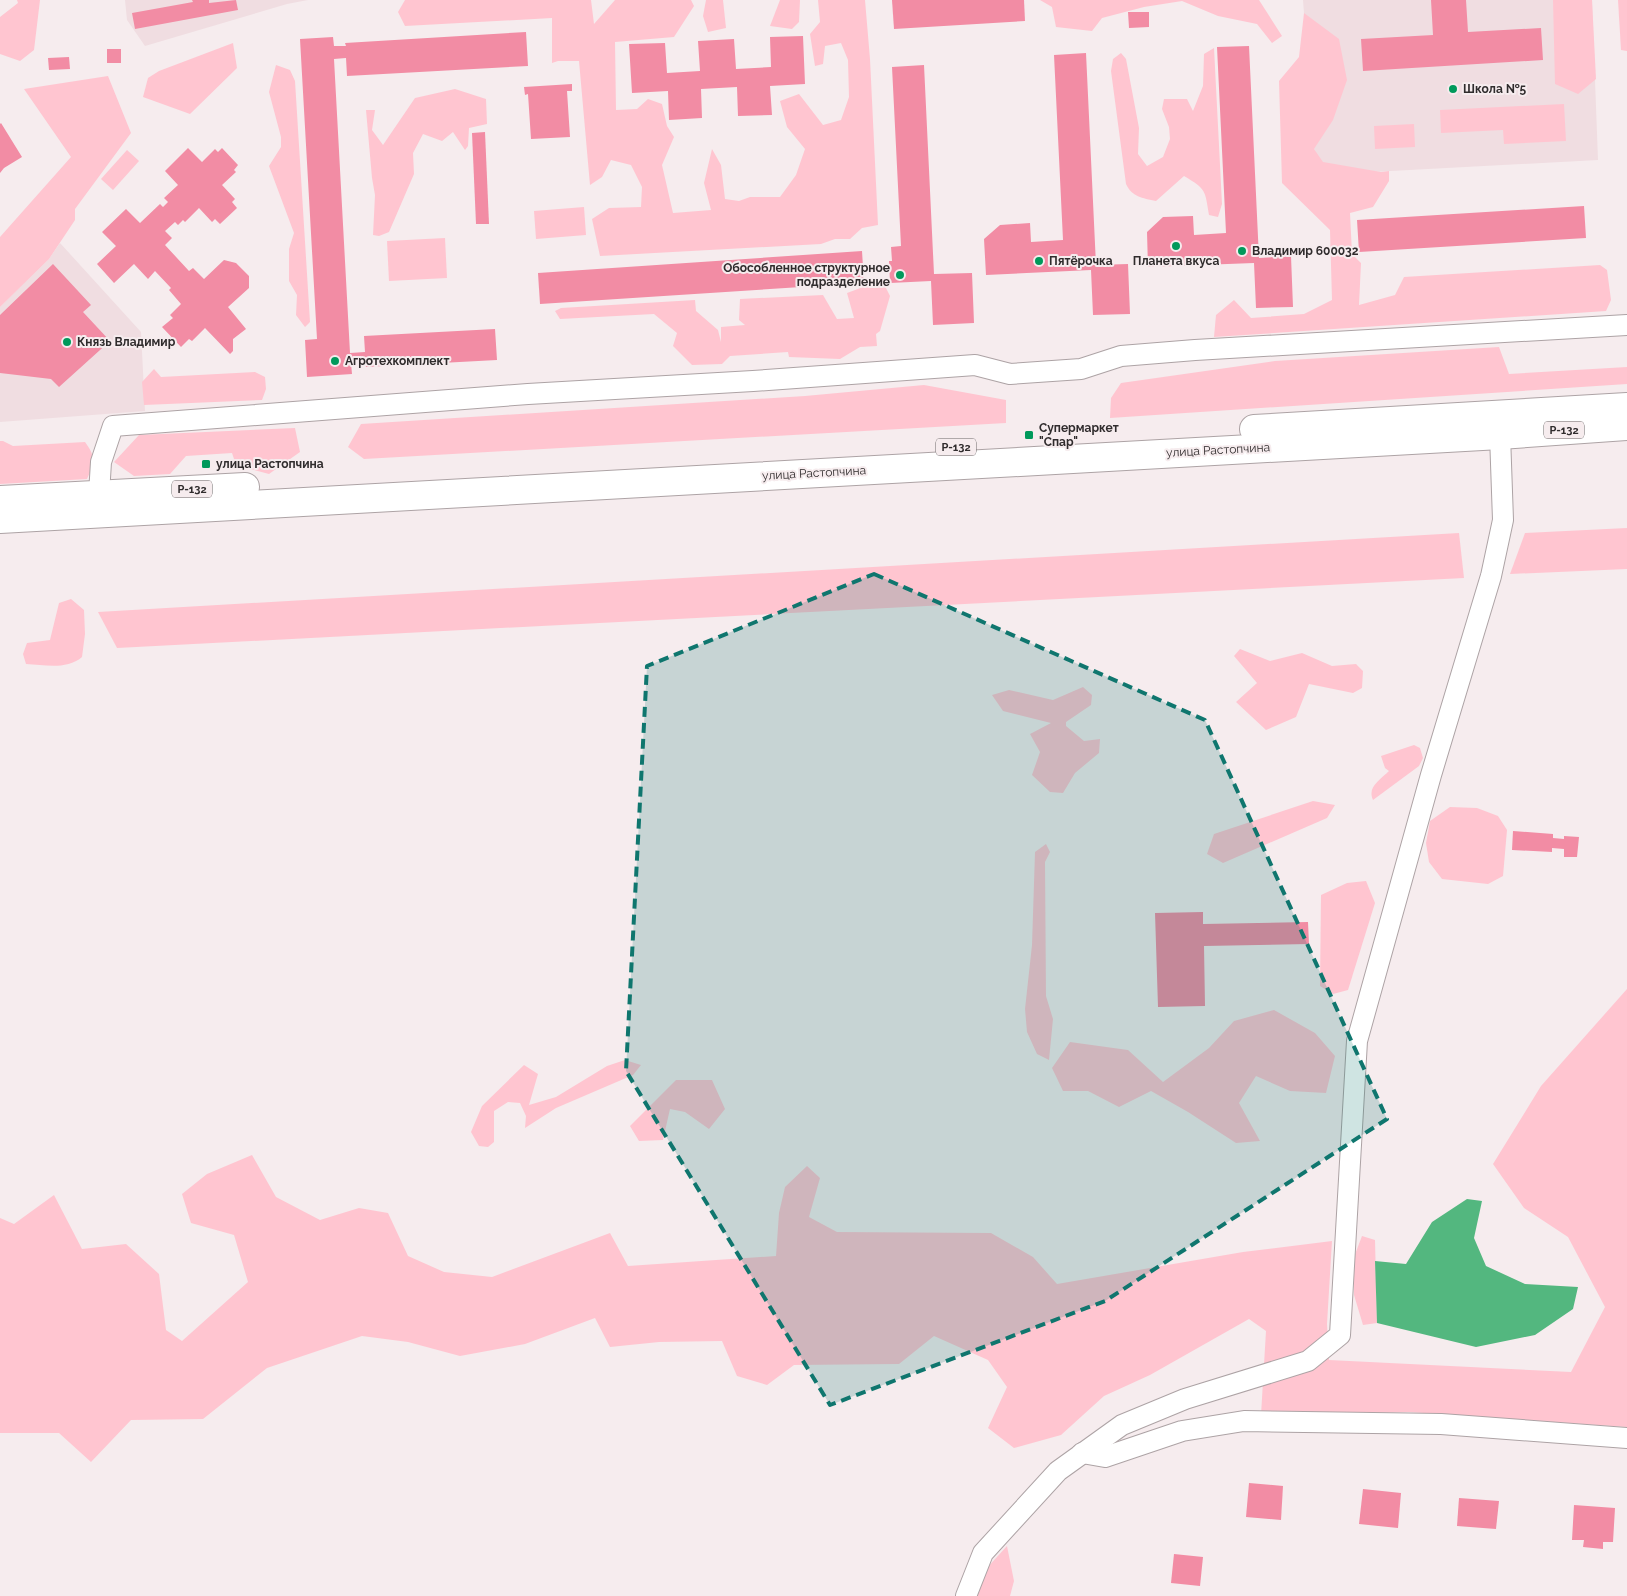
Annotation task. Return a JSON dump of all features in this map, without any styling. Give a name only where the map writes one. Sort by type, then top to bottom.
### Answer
[{"type":"highway","name":"улица Растопчина","points":[[0,500],[1627,407]]},
{"type":"highway","name":"улица Растопчина","points":[[0,519],[1500,435],[1627,426]]},
{"type":"street","points":[[99,494],[101,462],[113,426],[528,394],[763,381],[975,365],[1010,374],[1081,369],[1121,356],[1627,325]]},
{"type":"street","points":[[966,1596],[983,1553],[1058,1471],[1122,1425],[1186,1399],[1308,1361],[1340,1335],[1357,1041],[1431,775],[1491,576],[1503,520],[1500,435]]},
{"type":"street","points":[[1082,1454],[1105,1457],[1182,1431],[1244,1421],[1441,1424],[1627,1438]]},
{"type":"highlighted area","points":[[874,574],[1205,720],[1387,1119],[1105,1301],[830,1405],[626,1071],[647,666]]},
{"type":"shaded area","points":[[17,0],[40,0],[34,50],[20,61],[0,54],[0,17],[18,3]]},
{"type":"shaded area","points":[[125,0],[308,0],[287,4],[145,46],[127,20]]},
{"type":"shaded area","points":[[405,0],[591,0],[594,24],[615,0],[691,0],[694,6],[674,37],[615,42],[616,110],[637,109],[648,99],[662,104],[667,126],[674,137],[662,165],[673,213],[711,210],[704,183],[712,149],[721,165],[725,199],[739,201],[750,197],[780,197],[796,175],[805,149],[787,127],[780,101],[799,94],[823,125],[841,120],[849,97],[848,60],[841,43],[825,46],[823,64],[815,66],[810,34],[820,22],[818,0],[865,0],[870,59],[878,225],[862,228],[850,239],[835,239],[821,244],[600,256],[592,219],[609,208],[641,207],[642,187],[631,165],[611,160],[602,177],[590,185],[579,61],[558,61],[552,63],[552,18],[405,26],[398,12]]},
{"type":"shaded area","points":[[706,0],[723,0],[726,28],[708,32],[703,16]]},
{"type":"shaded area","points":[[780,0],[800,0],[799,22],[792,29],[770,26]]},
{"type":"shaded area","points":[[1040,0],[1259,0],[1282,36],[1272,43],[1257,24],[1218,16],[1182,1],[1144,7],[1102,18],[1092,31],[1056,27],[1052,7]]},
{"type":"shaded area","name":"Школа №5","points":[[1303,0],[1592,0],[1598,160],[1316,175]]},
{"type":"shaded area","points":[[1553,0],[1592,0],[1596,79],[1578,94],[1555,84]]},
{"type":"shaded area","points":[[1618,0],[1627,0],[1627,51],[1621,50]]},
{"type":"shaded area","points":[[1304,13],[1339,39],[1347,80],[1333,120],[1314,149],[1323,162],[1381,172],[1389,171],[1389,181],[1373,207],[1350,213],[1352,254],[1361,263],[1359,305],[1395,295],[1404,277],[1600,265],[1607,270],[1611,300],[1606,311],[1214,337],[1216,315],[1234,300],[1251,318],[1304,314],[1332,300],[1330,230],[1282,183],[1279,81],[1299,57]]},
{"type":"shaded area","points":[[233,43],[237,68],[190,114],[143,97],[148,78],[159,71]]},
{"type":"shaded area","points":[[1214,48],[1222,204],[1218,217],[1209,215],[1205,195],[1201,187],[1184,176],[1156,201],[1138,196],[1128,188],[1111,71],[1113,59],[1121,53],[1126,59],[1139,128],[1138,154],[1147,166],[1163,157],[1170,139],[1169,127],[1162,109],[1164,99],[1187,99],[1193,111],[1203,86],[1204,54]]},
{"type":"shaded area","points":[[276,65],[290,70],[295,81],[310,322],[305,327],[296,315],[297,295],[289,281],[289,249],[294,233],[269,166],[281,147],[281,137],[269,92]]},
{"type":"shaded area","points":[[108,76],[131,133],[75,209],[75,220],[49,259],[0,307],[0,237],[71,157],[24,89]]},
{"type":"shaded area","points":[[455,89],[486,99],[487,124],[469,128],[468,146],[465,150],[453,132],[442,141],[423,134],[413,153],[414,174],[389,232],[379,236],[373,235],[375,195],[366,110],[375,110],[372,130],[383,145],[415,98]]},
{"type":"shaded area","points":[[1564,104],[1566,141],[1504,144],[1503,130],[1441,133],[1440,110]]},
{"type":"shaded area","points":[[1414,124],[1415,147],[1375,149],[1374,126]]},
{"type":"shaded area","points":[[127,150],[139,161],[113,190],[101,179]]},
{"type":"shaded area","points":[[584,207],[586,235],[536,239],[534,211]]},
{"type":"shaded area","points":[[445,238],[447,278],[389,281],[387,241]]},
{"type":"shaded area","points":[[60,243],[141,332],[145,411],[0,422],[0,307],[49,259]]},
{"type":"shaded area","points":[[882,280],[890,296],[880,331],[876,334],[877,346],[860,347],[840,359],[789,357],[788,352],[730,356],[722,364],[692,365],[673,346],[677,333],[654,314],[560,319],[555,311],[561,308],[695,300],[696,311],[718,330],[721,342],[721,327],[745,325],[739,320],[740,299],[823,295],[837,319],[854,318],[847,293]]},
{"type":"shaded area","points":[[1499,347],[1509,374],[1627,367],[1627,384],[1110,418],[1111,398],[1121,383],[1275,361]]},
{"type":"shaded area","points":[[154,369],[161,377],[255,372],[265,377],[266,389],[262,400],[144,405],[142,382]]},
{"type":"shaded area","points":[[924,385],[1006,400],[1006,423],[364,459],[348,447],[361,424],[805,396]]},
{"type":"shaded area","points":[[295,428],[300,452],[269,474],[236,465],[232,453],[186,456],[170,474],[134,476],[114,462],[139,435]]},
{"type":"shaded area","points":[[0,441],[13,446],[85,442],[93,456],[92,469],[87,479],[0,484]]},
{"type":"shaded area","points":[[1627,528],[1627,569],[1510,574],[1525,533]]},
{"type":"shaded area","points":[[1459,533],[1464,578],[117,648],[98,612]]},
{"type":"shaded area","points":[[71,599],[84,610],[85,634],[82,657],[70,664],[63,665],[26,664],[23,654],[27,643],[50,640],[59,603]]},
{"type":"shaded area","points":[[1240,649],[1270,661],[1302,653],[1332,666],[1356,664],[1363,671],[1362,688],[1353,693],[1309,684],[1296,717],[1266,730],[1236,702],[1257,683],[1234,656]]},
{"type":"shaded area","points":[[1083,687],[1092,695],[1091,705],[1066,722],[1066,726],[1084,741],[1100,739],[1099,753],[1075,773],[1063,793],[1050,792],[1032,775],[1040,752],[1030,734],[1051,723],[1003,711],[992,695],[1009,690],[1053,700]]},
{"type":"shaded area","points":[[1414,745],[1420,748],[1423,758],[1419,766],[1373,800],[1373,787],[1389,771],[1385,768],[1381,756]]},
{"type":"shaded area","points":[[1313,801],[1335,805],[1327,818],[1223,863],[1207,854],[1214,834]]},
{"type":"shaded area","points":[[1450,807],[1477,808],[1498,816],[1507,830],[1503,876],[1488,884],[1442,879],[1429,862],[1426,843],[1430,821]]},
{"type":"shaded area","points":[[1046,844],[1050,852],[1045,862],[1046,996],[1053,1019],[1049,1060],[1037,1054],[1027,1032],[1025,1009],[1032,945],[1035,852]]},
{"type":"shaded area","points":[[1366,881],[1375,903],[1348,990],[1333,994],[1320,986],[1321,895],[1347,883]]},
{"type":"shaded area","points":[[1627,989],[1627,1427],[1409,1412],[1261,1415],[1266,1331],[1249,1319],[1150,1375],[1104,1396],[1061,1435],[1014,1448],[988,1428],[1007,1387],[988,1360],[934,1336],[899,1364],[794,1365],[767,1385],[737,1376],[722,1341],[659,1342],[610,1347],[595,1318],[525,1344],[460,1356],[408,1342],[362,1336],[267,1368],[203,1419],[131,1420],[91,1462],[59,1433],[0,1433],[0,1218],[14,1224],[54,1195],[82,1249],[126,1244],[159,1274],[166,1330],[182,1341],[248,1282],[234,1235],[191,1223],[182,1194],[207,1174],[252,1155],[276,1197],[320,1220],[359,1208],[388,1213],[408,1256],[444,1272],[492,1277],[610,1233],[628,1266],[776,1256],[779,1213],[785,1187],[807,1166],[820,1178],[809,1217],[837,1232],[991,1233],[1033,1257],[1057,1284],[1243,1252],[1332,1241],[1327,1324],[1329,1360],[1571,1372],[1605,1307],[1568,1237],[1524,1208],[1493,1164],[1541,1086]]},
{"type":"shaded area","points":[[1274,1010],[1315,1033],[1335,1056],[1326,1093],[1290,1091],[1256,1076],[1239,1103],[1260,1141],[1236,1143],[1151,1091],[1119,1107],[1088,1091],[1063,1091],[1052,1068],[1070,1042],[1128,1050],[1163,1082],[1209,1048],[1234,1021]]},
{"type":"shaded area","points":[[625,1060],[641,1065],[633,1075],[556,1108],[525,1128],[526,1116],[520,1103],[508,1102],[494,1111],[494,1142],[488,1147],[479,1146],[471,1132],[482,1106],[524,1065],[538,1074],[529,1105],[556,1097],[607,1066]]},
{"type":"shaded area","points":[[676,1080],[712,1080],[725,1109],[709,1129],[685,1112],[670,1109],[663,1140],[639,1141],[630,1126]]},
{"type":"shaded area","points":[[1467,1199],[1482,1201],[1474,1238],[1486,1266],[1525,1284],[1578,1287],[1573,1309],[1535,1335],[1476,1347],[1377,1323],[1375,1261],[1406,1264],[1432,1222]]},
{"type":"shaded area","points":[[1362,1236],[1375,1240],[1377,1323],[1363,1325],[1354,1295],[1354,1257]]},
{"type":"shaded area","points":[[1007,1546],[1014,1581],[1010,1596],[975,1596],[986,1569]]},
{"type":"building","points":[[192,0],[209,0],[209,3],[236,0],[238,10],[135,29],[132,13],[193,2]]},
{"type":"building","points":[[892,0],[1024,0],[1025,21],[894,29]]},
{"type":"building","points":[[1431,0],[1466,0],[1468,32],[1541,28],[1543,60],[1363,71],[1361,39],[1433,35]]},
{"type":"building","points":[[1128,12],[1149,12],[1149,27],[1129,28]]},
{"type":"building","points":[[526,32],[528,66],[347,76],[346,58],[334,59],[350,353],[365,352],[364,336],[495,329],[497,360],[366,367],[365,362],[351,363],[352,374],[307,377],[305,340],[317,339],[300,39],[333,37],[334,46],[346,46],[345,43]]},
{"type":"building","points":[[803,36],[805,84],[770,86],[772,115],[738,116],[737,87],[701,89],[702,118],[669,120],[668,91],[632,93],[629,44],[665,43],[667,73],[700,71],[698,41],[734,39],[736,69],[771,67],[770,37]]},
{"type":"building","points":[[1249,46],[1259,258],[1291,256],[1293,307],[1256,308],[1254,263],[1148,267],[1147,232],[1163,217],[1193,216],[1194,235],[1226,233],[1217,47]]},
{"type":"building","points":[[107,49],[121,49],[121,63],[107,63]]},
{"type":"building","points":[[1086,53],[1096,265],[1128,264],[1130,314],[1093,315],[1091,270],[986,275],[984,239],[1000,225],[1030,223],[1031,242],[1063,240],[1054,55]]},
{"type":"building","points":[[69,57],[70,69],[49,70],[48,58]]},
{"type":"building","points":[[924,65],[934,274],[972,273],[974,323],[933,325],[931,281],[890,283],[889,261],[892,261],[891,247],[901,246],[892,67]]},
{"type":"building","points":[[572,84],[572,91],[567,91],[570,137],[531,139],[528,94],[525,95],[524,87]]},
{"type":"building","points":[[0,124],[22,157],[4,168],[0,173]]},
{"type":"building","points":[[485,132],[489,224],[476,224],[472,133]]},
{"type":"building","points":[[188,148],[202,162],[215,149],[218,152],[222,148],[238,165],[234,170],[236,172],[222,185],[235,199],[232,202],[237,208],[220,224],[215,219],[212,222],[199,208],[185,222],[183,220],[178,225],[175,222],[165,231],[172,238],[165,245],[189,271],[193,268],[204,279],[224,260],[236,263],[249,276],[249,288],[228,307],[246,329],[233,339],[233,351],[230,354],[205,328],[192,341],[189,339],[181,347],[162,327],[173,318],[170,315],[181,304],[169,290],[171,288],[155,271],[148,279],[134,264],[114,283],[97,264],[116,246],[102,232],[126,209],[140,223],[160,204],[163,207],[168,202],[164,198],[178,185],[165,171]]},
{"type":"building","points":[[1584,206],[1586,238],[1359,252],[1357,220]]},
{"type":"building","points":[[862,251],[864,283],[540,304],[538,273]]},
{"type":"building","points":[[53,264],[91,305],[83,312],[110,341],[59,387],[51,379],[0,373],[0,315]]},
{"type":"building","points":[[1513,831],[1553,834],[1553,838],[1564,839],[1564,836],[1579,837],[1577,857],[1564,857],[1564,849],[1552,848],[1552,852],[1512,850]]},
{"type":"building","points":[[1203,912],[1203,924],[1308,922],[1309,944],[1204,946],[1205,1006],[1158,1007],[1155,913]]},
{"type":"building","points":[[1249,1483],[1283,1486],[1281,1520],[1246,1517]]},
{"type":"building","points":[[1363,1489],[1401,1493],[1398,1528],[1359,1524]]},
{"type":"building","points":[[1459,1498],[1499,1501],[1496,1529],[1457,1526]]},
{"type":"building","points":[[1574,1505],[1615,1508],[1613,1542],[1603,1542],[1603,1549],[1583,1547],[1584,1540],[1572,1540]]},
{"type":"building","points":[[1174,1554],[1203,1557],[1200,1586],[1171,1583]]},
{"type":"place","name":"Школа №5","points":[[1453,89]]},
{"type":"place","name":"Планета вкуса","points":[[1176,246]]},
{"type":"place","name":"Владимир 600032","points":[[1242,251]]},
{"type":"place","name":"Пятёрочка","points":[[1039,261]]},
{"type":"place","name":"Обособленное структурное подразделение","points":[[900,275]]},
{"type":"place","name":"Князь Владимир","points":[[67,342]]},
{"type":"place","name":"Агротехкомплект","points":[[335,361]]},
{"type":"place","name":"Супермаркет \"Спар\"","points":[[1029,435]]},
{"type":"place","name":"улица Растопчина","points":[[206,464]]}]
